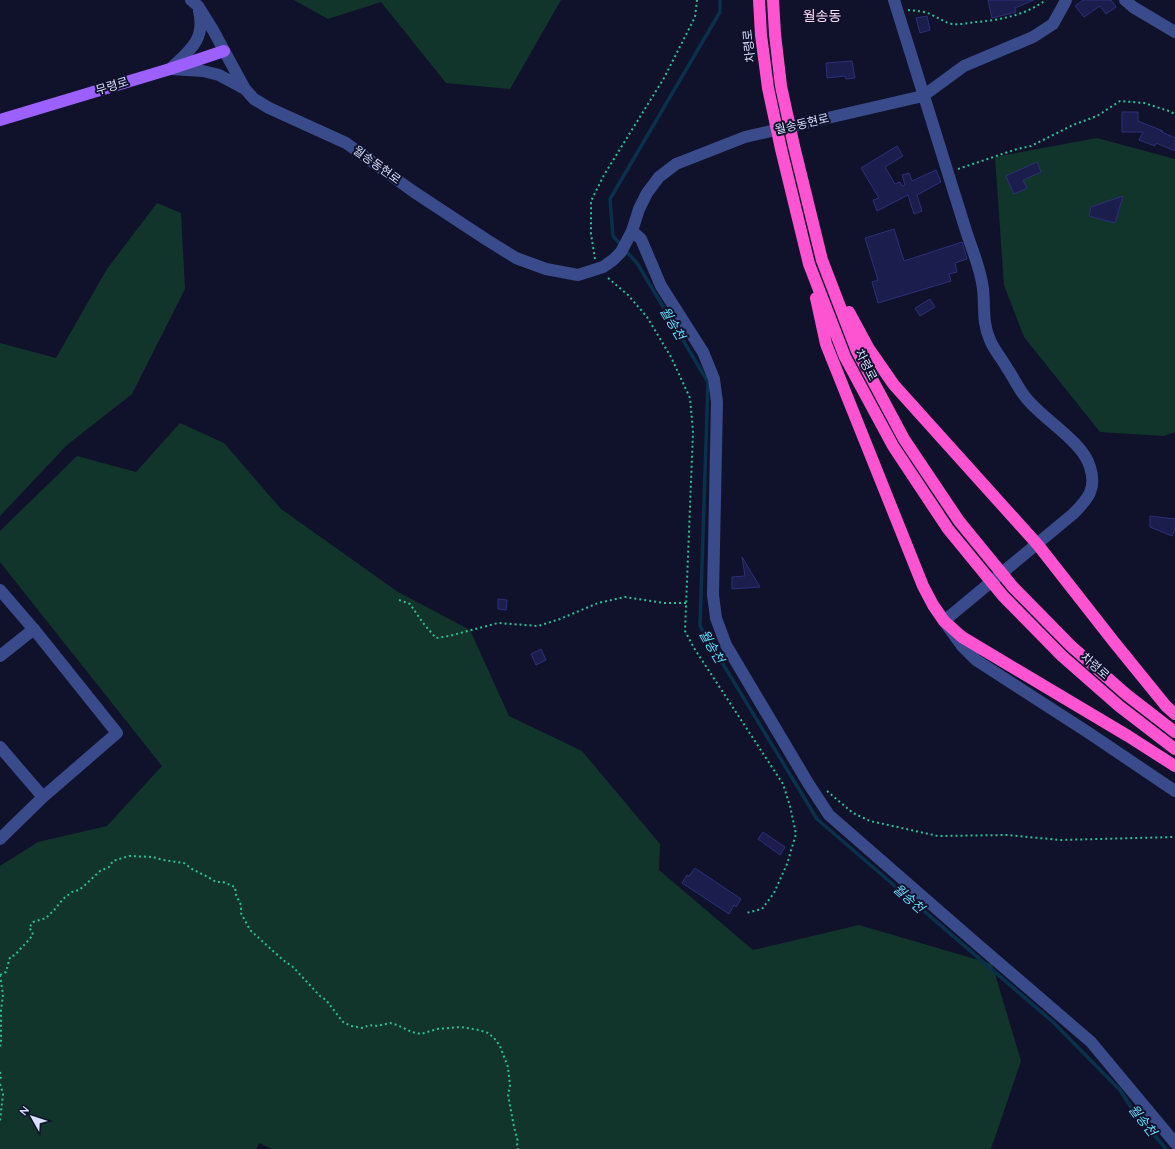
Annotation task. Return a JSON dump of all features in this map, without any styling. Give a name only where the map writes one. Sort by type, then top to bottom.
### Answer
[{"type":"highway","name":"차령로","points":[[759,0],[761,35],[768,88],[809,264],[845,357],[893,446],[948,529],[1003,596],[1062,656],[1119,706],[1175,749]]},
{"type":"highway","name":"차령로","points":[[773,0],[781,86],[822,260],[857,351],[904,439],[959,521],[1013,587],[1071,646],[1127,695],[1175,732]]},
{"type":"highway","points":[[822,260],[869,349],[894,385],[1038,545],[1114,642],[1166,706],[1175,714]]},
{"type":"highway","points":[[809,264],[826,344],[923,586],[944,620],[968,641],[1128,736],[1175,766]]},
{"type":"main road","name":"무령로","points":[[0,120],[170,69],[224,51]]},
{"type":"street","points":[[923,96],[964,66],[1033,37],[1053,24],[1066,0]]},
{"type":"street","points":[[1132,2],[1175,32]]},
{"type":"street","name":"월송동현로","points":[[194,3],[213,30],[244,89],[254,99],[269,108],[346,143],[414,192],[516,258],[546,269],[578,275],[600,268],[613,260],[621,252],[630,236],[639,209],[647,193],[659,177],[676,164],[745,137],[923,96]]},
{"type":"street","points":[[170,69],[193,47],[200,33],[201,21],[194,3]]},
{"type":"street","points":[[896,5],[923,96],[980,270],[985,323],[990,340],[1026,398],[1042,415],[1083,452],[1090,466],[1093,478],[1092,491],[1085,503],[1038,545],[944,620],[962,646],[976,660],[1175,791]]},
{"type":"street","points":[[170,69],[203,71],[219,75],[244,89]]},
{"type":"street","points":[[630,236],[641,239],[661,286],[703,352],[714,379],[717,402],[713,594],[716,618],[726,645],[808,783],[829,815],[1092,1042],[1175,1143]]},
{"type":"street","points":[[0,590],[34,629],[117,733],[43,797],[0,839]]},
{"type":"street","points":[[0,656],[34,629]]},
{"type":"street","points":[[0,747],[43,797]]},
{"type":"path","points":[[697,0],[695,17],[664,78],[604,175],[591,201],[591,234],[600,268],[628,295],[647,317],[671,357],[690,398],[693,432],[685,631],[694,648],[783,784],[790,806],[796,834],[787,864],[774,893],[762,908],[746,913]]},
{"type":"path","points":[[896,5],[931,14],[952,24],[1007,18],[1019,14],[1046,0]]},
{"type":"path","points":[[948,173],[1017,149],[1031,146],[1073,125],[1097,116],[1120,102],[1144,103],[1175,114]]},
{"type":"path","points":[[399,600],[410,604],[423,623],[436,638],[449,636],[498,622],[538,626],[560,620],[598,603],[625,597],[664,603],[686,604]]},
{"type":"path","points":[[827,790],[853,812],[870,821],[938,836],[1007,835],[1060,840],[1175,837]]},
{"type":"path","points":[[0,1047],[2,1042],[1,1010],[3,995],[0,975],[6,972],[10,957],[14,955],[33,935],[29,928],[33,922],[46,918],[63,899],[72,892],[84,886],[100,872],[109,867],[113,861],[129,856],[153,857],[184,863],[216,882],[223,882],[235,887],[236,895],[241,905],[241,913],[250,930],[283,960],[294,967],[320,996],[326,1000],[343,1022],[351,1026],[363,1028],[369,1025],[377,1026],[390,1023],[421,1034],[437,1029],[461,1027],[479,1030],[488,1033],[494,1038],[500,1046],[508,1068],[510,1086],[508,1095],[518,1142],[518,1149]]},
{"type":"path","points":[[0,1072],[0,1081]]},
{"type":"path","points":[[0,1084],[3,1094],[0,1121]]},
{"type":"green space","points":[[294,0],[561,0],[510,89],[446,83],[381,2],[328,19]]},
{"type":"green space","points":[[1097,138],[1175,159],[1175,432],[1164,436],[1100,432],[1024,337],[1004,285],[995,157]]},
{"type":"green space","points":[[157,203],[181,213],[185,289],[132,394],[67,445],[0,516],[0,343],[56,358],[107,269]]},
{"type":"green space","points":[[180,423],[224,443],[281,509],[398,592],[470,630],[509,716],[582,751],[660,844],[659,870],[753,950],[859,925],[992,964],[1021,1061],[991,1149],[272,1149],[259,1143],[256,1149],[0,1149],[0,866],[38,842],[107,826],[162,766],[0,562],[0,531],[77,456],[136,472]]},
{"type":"building","points":[[988,0],[1034,0],[1015,8],[1016,12],[992,18]]},
{"type":"building","points":[[1083,0],[1111,0],[1116,7],[1106,14],[1100,6],[1084,17],[1075,6]]},
{"type":"building","points":[[927,16],[930,30],[920,33],[916,18]]},
{"type":"building","points":[[852,61],[855,78],[846,79],[845,76],[827,78],[826,63]]},
{"type":"building","points":[[1122,112],[1138,112],[1138,121],[1163,131],[1160,131],[1175,138],[1175,151],[1156,143],[1155,146],[1139,140],[1143,132],[1122,132]]},
{"type":"building","points":[[897,146],[903,156],[885,167],[895,184],[900,182],[902,186],[905,185],[902,175],[909,173],[912,181],[936,170],[941,182],[917,195],[922,211],[914,214],[908,195],[877,211],[873,200],[879,198],[861,168]]},
{"type":"building","points":[[1037,162],[1041,172],[1023,180],[1027,188],[1014,194],[1006,176]]},
{"type":"building","points":[[1123,196],[1115,223],[1089,216],[1091,207]]},
{"type":"building","points":[[894,229],[904,261],[962,242],[967,259],[955,263],[957,272],[949,274],[951,281],[878,303],[872,282],[878,280],[865,238]]},
{"type":"building","points":[[930,299],[935,307],[920,316],[915,308]]},
{"type":"building","points":[[1150,516],[1175,519],[1175,529],[1172,536],[1150,527]]},
{"type":"building","points":[[742,557],[760,587],[732,589],[732,577],[745,576]]},
{"type":"building","points":[[498,599],[507,600],[506,610],[498,609]]},
{"type":"building","points":[[541,649],[546,660],[536,665],[531,654]]},
{"type":"building","points":[[763,832],[785,847],[780,855],[758,839]]},
{"type":"building","points":[[695,868],[741,899],[736,907],[734,905],[729,914],[682,883],[687,875],[689,876]]},
{"type":"waterway","name":"월송천","points":[[621,245],[613,236],[610,199],[720,12],[720,0]]},
{"type":"waterway","name":"월송천","points":[[625,250],[637,263],[708,382],[700,626],[817,819],[1053,1022],[1120,1090],[1133,1110],[1166,1149]]},
{"type":"district","name":"월송동","points":[[822,16]]}]
